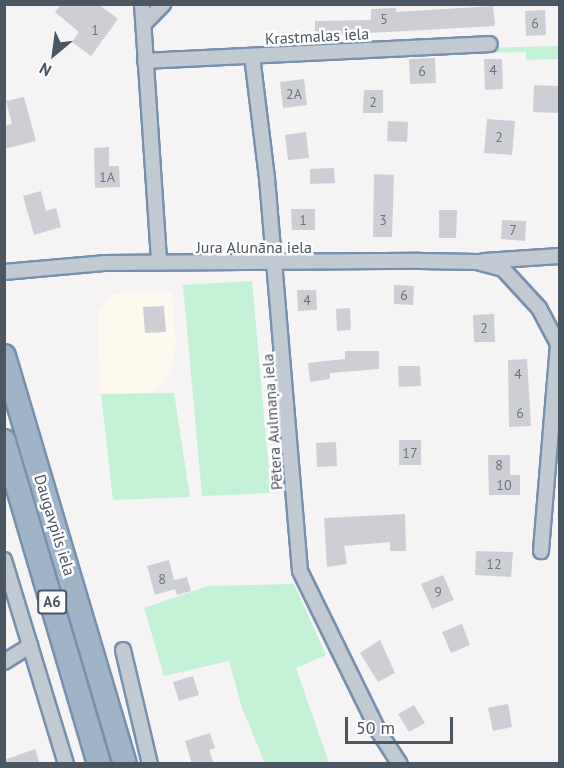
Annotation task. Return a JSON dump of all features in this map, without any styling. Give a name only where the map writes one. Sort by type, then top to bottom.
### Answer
[{"type":"highway","name":"Daugavpils iela","points":[[4,356],[125,764]]},
{"type":"highway","name":"Daugavpils iela","points":[[4,441],[99,764]]},
{"type":"street","points":[[142,4],[159,262]]},
{"type":"street","points":[[144,24],[164,4]]},
{"type":"street","name":"Krastmalas iela","points":[[145,61],[490,44]]},
{"type":"street","name":"Pētera Aulmaņa iela","points":[[252,56],[275,264],[300,571],[379,732],[400,764]]},
{"type":"street","points":[[477,262],[560,256]]},
{"type":"street","name":"Jura Alunāna iela","points":[[4,272],[159,262],[275,264],[477,262],[503,269],[539,308],[558,344],[541,551]]},
{"type":"street","points":[[4,560],[66,764]]},
{"type":"street","points":[[4,662],[30,646]]},
{"type":"street","points":[[123,650],[150,764]]},
{"type":"shaded area","points":[[172,293],[176,343],[172,367],[164,383],[145,394],[101,394],[97,315],[112,294]]},
{"type":"green space","points":[[559,46],[559,59],[526,60],[526,52],[483,53],[483,48]]},
{"type":"green space","points":[[252,281],[271,493],[202,496],[183,285]]},
{"type":"green space","points":[[174,393],[190,497],[113,500],[101,394]]},
{"type":"green space","points":[[294,584],[326,655],[296,668],[329,763],[265,763],[242,708],[229,661],[164,676],[144,608],[208,586]]},
{"type":"building","points":[[61,4],[98,4],[118,19],[91,56],[72,42],[79,32],[55,12]]},
{"type":"building","points":[[493,6],[495,26],[315,36],[315,21],[371,20],[371,9],[396,8],[396,12]]},
{"type":"building","points":[[545,10],[546,35],[526,36],[525,11]]},
{"type":"building","points":[[435,58],[436,83],[410,84],[409,59]]},
{"type":"building","points":[[484,59],[502,59],[503,89],[485,90]]},
{"type":"building","points":[[304,79],[307,105],[283,108],[280,82]]},
{"type":"building","points":[[534,85],[560,86],[560,113],[533,112]]},
{"type":"building","points":[[364,90],[383,90],[383,113],[363,113]]},
{"type":"building","points":[[24,97],[36,141],[4,149],[4,126],[12,124],[6,101]]},
{"type":"building","points":[[487,119],[515,121],[512,155],[484,153]]},
{"type":"building","points":[[388,121],[408,122],[407,142],[387,141]]},
{"type":"building","points":[[306,132],[309,158],[288,160],[285,135]]},
{"type":"building","points":[[109,147],[109,166],[119,166],[120,187],[95,188],[94,148]]},
{"type":"building","points":[[334,168],[335,183],[310,184],[310,169]]},
{"type":"building","points":[[374,174],[394,175],[392,237],[373,237]]},
{"type":"building","points":[[41,191],[46,211],[56,208],[61,227],[34,235],[23,196]]},
{"type":"building","points":[[291,209],[315,209],[315,230],[292,230]]},
{"type":"building","points":[[439,210],[457,210],[456,238],[439,238]]},
{"type":"building","points":[[502,220],[526,221],[525,241],[501,239]]},
{"type":"building","points":[[394,285],[414,286],[413,305],[394,304]]},
{"type":"building","points":[[297,290],[316,290],[317,310],[298,311]]},
{"type":"building","points":[[164,306],[166,332],[145,333],[143,307]]},
{"type":"building","points":[[350,308],[351,330],[337,331],[336,309]]},
{"type":"building","points":[[494,314],[495,342],[474,342],[473,315]]},
{"type":"building","points":[[345,351],[379,351],[379,369],[330,373],[330,379],[310,382],[308,363],[345,359]]},
{"type":"building","points":[[527,359],[531,426],[509,427],[508,360]]},
{"type":"building","points":[[398,366],[420,366],[421,386],[399,387]]},
{"type":"building","points":[[399,440],[421,440],[421,465],[399,465]]},
{"type":"building","points":[[336,442],[337,466],[317,467],[316,443]]},
{"type":"building","points":[[488,455],[510,455],[510,475],[520,475],[520,495],[489,495]]},
{"type":"building","points":[[405,514],[406,551],[390,551],[390,542],[344,546],[347,564],[327,567],[324,518]]},
{"type":"building","points":[[476,551],[513,552],[511,577],[475,575]]},
{"type":"building","points":[[169,560],[174,580],[187,577],[191,591],[177,595],[175,589],[155,595],[147,566]]},
{"type":"building","points":[[443,575],[454,600],[432,609],[421,584]]},
{"type":"building","points":[[462,624],[470,645],[451,653],[442,632]]},
{"type":"building","points":[[380,640],[395,673],[378,682],[360,653]]},
{"type":"building","points":[[193,676],[199,695],[179,701],[173,682]]},
{"type":"building","points":[[508,704],[512,727],[493,731],[488,708]]},
{"type":"building","points":[[414,705],[425,723],[409,732],[398,714]]},
{"type":"building","points":[[210,733],[215,748],[209,750],[214,764],[192,764],[185,741]]},
{"type":"building","points":[[35,749],[40,764],[4,764],[4,760]]}]
